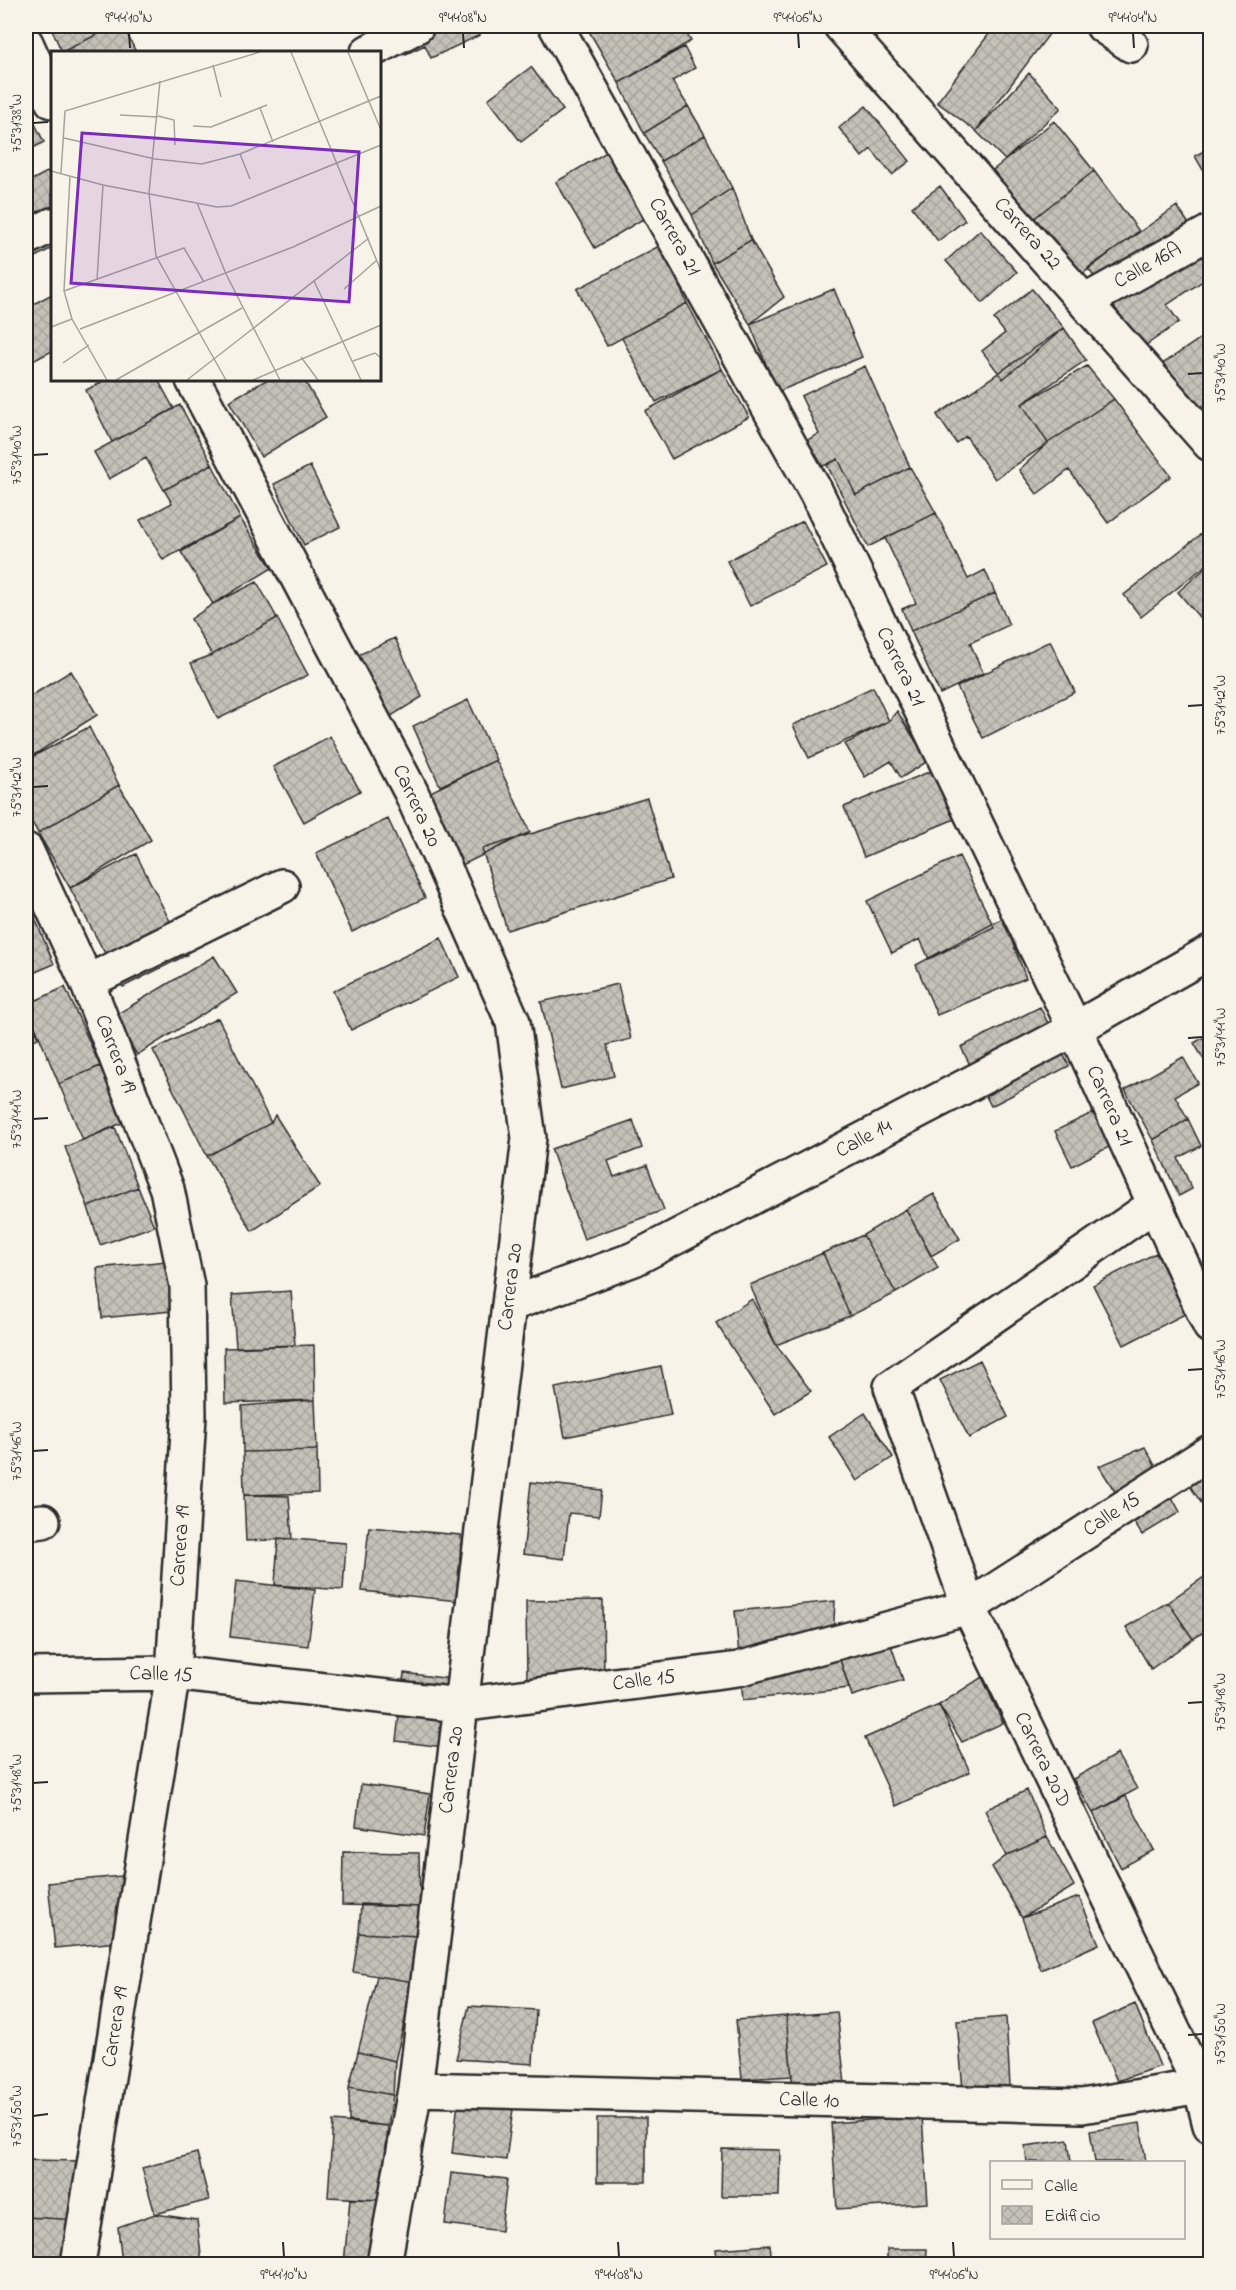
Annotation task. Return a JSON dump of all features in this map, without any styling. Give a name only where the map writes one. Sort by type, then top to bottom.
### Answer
[{"type":"street","points":[[370,51],[417,26]]},
{"type":"street","name":"Carrera 21","points":[[556,26],[817,494],[1075,1029],[1210,1326]]},
{"type":"street","name":"Carrera 22","points":[[841,26],[1210,444]]},
{"type":"street","points":[[1103,26],[1131,45]]},
{"type":"street","points":[[26,43],[51,99]]},
{"type":"street","points":[[26,238],[51,226]]},
{"type":"street","name":"Calle 16A","points":[[1086,301],[1210,232]]},
{"type":"street","name":"Carrera 20","points":[[195,381],[411,792],[513,1022],[529,1138],[415,2089],[384,2265]]},
{"type":"street","name":"Carrera 19","points":[[26,850],[87,982],[167,1189],[187,1286],[189,1416],[173,1673],[78,2265]]},
{"type":"street","points":[[87,982],[282,886]]},
{"type":"street","name":"Calle 14","points":[[509,1305],[634,1260],[1075,1029],[1210,952]]},
{"type":"street","name":"Carrera 20D","points":[[1154,1205],[891,1388],[969,1607],[1200,2086],[1210,2125]]},
{"type":"street","name":"Calle 15","points":[[26,1675],[173,1673],[460,1705],[738,1669],[969,1607],[1210,1452]]},
{"type":"street","name":"Calle 10","points":[[415,2089],[1082,2106],[1200,2086]]},
{"type":"building","points":[[50,26],[114,26],[64,51],[62,51]]},
{"type":"building","points":[[114,26],[123,26],[136,51],[64,51]]},
{"type":"building","points":[[405,26],[476,26],[480,35],[431,58],[425,45],[406,54],[394,30]]},
{"type":"building","points":[[586,26],[682,26],[691,41],[619,83]]},
{"type":"building","points":[[849,26],[885,26],[866,48]]},
{"type":"building","points":[[995,26],[1049,26],[1053,29],[976,131],[937,102]]},
{"type":"building","points":[[684,47],[695,68],[672,81],[688,106],[644,133],[619,83]]},
{"type":"building","points":[[531,67],[563,110],[521,142],[488,99]]},
{"type":"building","points":[[1029,73],[1061,108],[1005,160],[976,131]]},
{"type":"building","points":[[26,106],[44,142],[26,152]]},
{"type":"building","points":[[688,106],[705,135],[661,161],[644,133]]},
{"type":"building","points":[[866,106],[910,161],[892,175],[871,149],[862,157],[839,128]]},
{"type":"building","points":[[1054,121],[1094,171],[1032,220],[993,170]]},
{"type":"building","points":[[705,135],[732,188],[692,215],[661,161]]},
{"type":"building","points":[[615,147],[653,213],[595,248],[556,182]]},
{"type":"building","points":[[1210,147],[1210,182],[1195,156]]},
{"type":"building","points":[[49,171],[51,176],[51,249],[26,262],[26,183]]},
{"type":"building","points":[[1094,171],[1139,231],[1077,278],[1032,220]]},
{"type":"building","points":[[940,186],[965,220],[938,241],[912,207]]},
{"type":"building","points":[[732,188],[751,240],[712,263],[692,215]]},
{"type":"building","points":[[1177,206],[1210,256],[1210,276],[1167,305],[1179,322],[1142,348],[1088,268]]},
{"type":"building","points":[[980,230],[1017,272],[983,303],[946,261]]},
{"type":"building","points":[[751,240],[784,297],[750,324],[712,263]]},
{"type":"building","points":[[661,245],[687,303],[607,346],[577,289]]},
{"type":"building","points":[[834,289],[862,357],[777,392],[750,324]]},
{"type":"building","points":[[1032,289],[1064,328],[1003,379],[982,351],[1005,333],[994,319]]},
{"type":"building","points":[[51,295],[51,352],[29,363],[26,357],[26,308]]},
{"type":"building","points":[[687,303],[722,369],[656,402],[622,338]]},
{"type":"building","points":[[1064,328],[1086,360],[1022,404],[1048,443],[995,479],[966,436],[956,443],[937,415]]},
{"type":"building","points":[[1210,332],[1210,401],[1192,413],[1161,365]]},
{"type":"building","points":[[865,366],[910,467],[856,495],[838,459],[815,470],[803,442],[819,434],[801,396]]},
{"type":"building","points":[[1087,366],[1114,399],[1048,443],[1022,404]]},
{"type":"building","points":[[722,369],[749,417],[672,459],[645,411]]},
{"type":"building","points":[[104,381],[159,381],[174,409],[112,442],[86,390]]},
{"type":"building","points":[[264,381],[305,381],[326,417],[261,457],[229,401]]},
{"type":"building","points":[[1114,399],[1171,476],[1108,523],[1069,470],[1037,494],[1019,470],[1048,443]]},
{"type":"building","points":[[180,405],[212,464],[164,490],[146,458],[109,479],[94,452]]},
{"type":"building","points":[[838,459],[856,495],[910,467],[936,513],[868,547],[827,465]]},
{"type":"building","points":[[212,464],[240,518],[163,560],[140,520],[172,503],[164,490]]},
{"type":"building","points":[[310,466],[340,527],[304,545],[274,484]]},
{"type":"building","points":[[936,513],[968,579],[985,570],[995,593],[911,631],[902,609],[916,603],[885,538]]},
{"type":"building","points":[[240,518],[272,568],[213,604],[181,552]]},
{"type":"building","points":[[803,521],[827,567],[750,606],[727,561]]},
{"type":"building","points":[[1210,527],[1210,562],[1141,617],[1124,595]]},
{"type":"building","points":[[1210,564],[1210,618],[1204,623],[1178,592]]},
{"type":"building","points":[[257,582],[277,618],[212,655],[191,619],[213,604]]},
{"type":"building","points":[[995,593],[1009,625],[970,643],[983,673],[940,694],[911,631]]},
{"type":"building","points":[[277,618],[308,675],[218,719],[191,663],[212,655]]},
{"type":"building","points":[[26,619],[31,631],[26,633]]},
{"type":"building","points":[[395,638],[422,697],[388,718],[358,655]]},
{"type":"building","points":[[1050,641],[1075,692],[983,738],[957,687]]},
{"type":"building","points":[[71,671],[97,715],[26,760],[26,699]]},
{"type":"building","points":[[873,687],[889,721],[809,758],[793,725]]},
{"type":"building","points":[[468,700],[496,760],[440,786],[413,726]]},
{"type":"building","points":[[897,711],[928,761],[901,778],[891,761],[865,777],[845,744],[889,721]]},
{"type":"building","points":[[89,727],[119,785],[38,833],[26,811],[26,760]]},
{"type":"building","points":[[330,736],[360,791],[304,822],[273,767]]},
{"type":"building","points":[[496,760],[530,832],[454,869],[420,797]]},
{"type":"building","points":[[936,769],[957,818],[864,857],[844,807]]},
{"type":"building","points":[[119,785],[151,840],[70,888],[38,833]]},
{"type":"building","points":[[647,798],[671,879],[507,930],[482,849]]},
{"type":"building","points":[[388,819],[425,898],[352,932],[316,853]]},
{"type":"building","points":[[136,854],[187,955],[123,987],[70,888]]},
{"type":"building","points":[[959,856],[994,927],[929,959],[920,939],[892,953],[867,901]]},
{"type":"building","points":[[29,904],[54,964],[26,976],[26,906]]},
{"type":"building","points":[[1003,918],[1026,978],[937,1015],[916,965]]},
{"type":"building","points":[[441,938],[459,977],[351,1030],[333,991]]},
{"type":"building","points":[[214,956],[237,993],[137,1055],[114,1016]]},
{"type":"building","points":[[618,984],[631,1039],[607,1045],[614,1076],[561,1089],[541,1002]]},
{"type":"building","points":[[65,987],[100,1066],[59,1084],[26,1005]]},
{"type":"building","points":[[1040,1007],[1069,1066],[991,1106],[961,1047]]},
{"type":"building","points":[[26,1008],[38,1038],[26,1044]]},
{"type":"building","points":[[218,1018],[271,1123],[207,1156],[153,1050]]},
{"type":"building","points":[[1210,1034],[1210,1070],[1194,1043]]},
{"type":"building","points":[[1183,1057],[1198,1083],[1175,1096],[1188,1119],[1153,1140],[1125,1090]]},
{"type":"building","points":[[100,1066],[124,1122],[83,1140],[59,1084]]},
{"type":"building","points":[[1096,1111],[1113,1145],[1072,1166],[1055,1131]]},
{"type":"building","points":[[275,1115],[320,1186],[252,1231],[207,1156],[271,1123]]},
{"type":"building","points":[[1188,1119],[1201,1146],[1178,1158],[1192,1189],[1179,1196],[1153,1140]]},
{"type":"building","points":[[633,1120],[642,1148],[608,1161],[614,1177],[647,1165],[664,1210],[584,1239],[551,1149]]},
{"type":"building","points":[[115,1127],[138,1187],[88,1207],[65,1147]]},
{"type":"building","points":[[138,1187],[154,1226],[100,1245],[88,1207]]},
{"type":"building","points":[[934,1194],[960,1239],[931,1256],[906,1209]]},
{"type":"building","points":[[906,1209],[938,1268],[896,1293],[863,1235]]},
{"type":"building","points":[[863,1235],[896,1293],[850,1316],[823,1253]]},
{"type":"building","points":[[823,1253],[850,1316],[776,1345],[750,1285]]},
{"type":"building","points":[[1156,1253],[1187,1313],[1124,1345],[1093,1285]]},
{"type":"building","points":[[177,1260],[182,1310],[102,1318],[97,1268]]},
{"type":"building","points":[[1210,1262],[1210,1277],[1204,1265]]},
{"type":"building","points":[[291,1291],[295,1345],[236,1347],[232,1295]]},
{"type":"building","points":[[752,1299],[776,1345],[811,1391],[775,1414],[716,1323]]},
{"type":"building","points":[[314,1345],[315,1400],[225,1403],[224,1348]]},
{"type":"building","points":[[980,1360],[1008,1417],[969,1438],[940,1380]]},
{"type":"building","points":[[661,1366],[671,1415],[565,1437],[555,1388]]},
{"type":"building","points":[[315,1400],[317,1450],[243,1452],[242,1406]]},
{"type":"building","points":[[865,1413],[893,1457],[857,1481],[829,1437]]},
{"type":"building","points":[[1210,1437],[1210,1516],[1174,1462]]},
{"type":"building","points":[[1145,1447],[1180,1512],[1142,1535],[1099,1466]]},
{"type":"building","points":[[317,1450],[318,1493],[244,1495],[243,1452]]},
{"type":"building","points":[[531,1482],[602,1490],[599,1516],[569,1513],[564,1559],[523,1554]]},
{"type":"building","points":[[244,1495],[289,1496],[292,1539],[246,1541]]},
{"type":"building","points":[[369,1527],[461,1535],[458,1601],[362,1591]]},
{"type":"building","points":[[278,1538],[346,1543],[343,1590],[275,1585]]},
{"type":"building","points":[[1210,1573],[1210,1628],[1193,1639],[1168,1602]]},
{"type":"building","points":[[236,1581],[315,1590],[308,1646],[230,1637]]},
{"type":"building","points":[[603,1600],[604,1680],[527,1680],[526,1601]]},
{"type":"building","points":[[835,1601],[833,1638],[849,1688],[743,1700],[735,1611]]},
{"type":"building","points":[[1168,1602],[1193,1639],[1151,1669],[1126,1627]]},
{"type":"building","points":[[883,1622],[903,1680],[852,1696],[833,1638]]},
{"type":"building","points":[[404,1673],[459,1680],[451,1748],[396,1741]]},
{"type":"building","points":[[982,1677],[1003,1723],[962,1742],[939,1705]]},
{"type":"building","points":[[939,1705],[970,1772],[896,1806],[865,1738]]},
{"type":"building","points":[[1117,1754],[1137,1789],[1093,1813],[1073,1779]]},
{"type":"building","points":[[361,1784],[430,1794],[424,1836],[356,1826]]},
{"type":"building","points":[[1027,1790],[1047,1837],[1006,1856],[985,1810]]},
{"type":"building","points":[[1126,1796],[1154,1850],[1121,1868],[1093,1813]]},
{"type":"building","points":[[1047,1837],[1074,1886],[1022,1918],[992,1867],[1006,1856]]},
{"type":"building","points":[[343,1852],[419,1853],[420,1907],[342,1905]]},
{"type":"building","points":[[132,1875],[139,1940],[55,1948],[48,1883]]},
{"type":"building","points":[[1079,1897],[1099,1944],[1041,1970],[1022,1918]]},
{"type":"building","points":[[361,1904],[420,1907],[418,1936],[359,1933]]},
{"type":"building","points":[[359,1933],[418,1936],[414,1982],[353,1972]]},
{"type":"building","points":[[377,1976],[414,1982],[395,2061],[358,2052]]},
{"type":"building","points":[[1135,2004],[1160,2066],[1117,2081],[1092,2023]]},
{"type":"building","points":[[469,2006],[536,2010],[533,2064],[456,2059]]},
{"type":"building","points":[[837,2012],[845,2084],[793,2089],[786,2016]]},
{"type":"building","points":[[786,2016],[792,2076],[742,2079],[736,2020]]},
{"type":"building","points":[[1006,2017],[1010,2086],[963,2090],[957,2021]]},
{"type":"building","points":[[358,2052],[395,2061],[393,2095],[349,2087]]},
{"type":"building","points":[[349,2087],[393,2095],[388,2126],[349,2121]]},
{"type":"building","points":[[458,2103],[513,2109],[506,2160],[452,2153]]},
{"type":"building","points":[[922,2116],[928,2203],[837,2209],[831,2123]]},
{"type":"building","points":[[597,2118],[646,2118],[646,2182],[597,2182]]},
{"type":"building","points":[[333,2121],[388,2126],[381,2200],[328,2197]]},
{"type":"building","points":[[1140,2123],[1146,2161],[1095,2161],[1090,2131]]},
{"type":"building","points":[[1068,2140],[1071,2161],[1027,2161],[1025,2146]]},
{"type":"building","points":[[722,2149],[780,2150],[779,2196],[721,2196]]},
{"type":"building","points":[[197,2153],[209,2200],[155,2214],[142,2168]]},
{"type":"building","points":[[29,2160],[82,2161],[79,2220],[26,2217]]},
{"type":"building","points":[[451,2173],[507,2179],[501,2231],[445,2224]]},
{"type":"building","points":[[350,2199],[381,2200],[375,2264],[344,2264]]},
{"type":"building","points":[[155,2214],[197,2220],[202,2264],[122,2264],[118,2227]]},
{"type":"building","points":[[26,2217],[79,2220],[82,2264],[26,2264]]},
{"type":"building","points":[[770,2245],[772,2264],[717,2264],[716,2249]]},
{"type":"building","points":[[887,2249],[927,2249],[926,2264],[887,2264]]},
{"type":"building","points":[[319,2261],[319,2264],[240,2264]]}]
